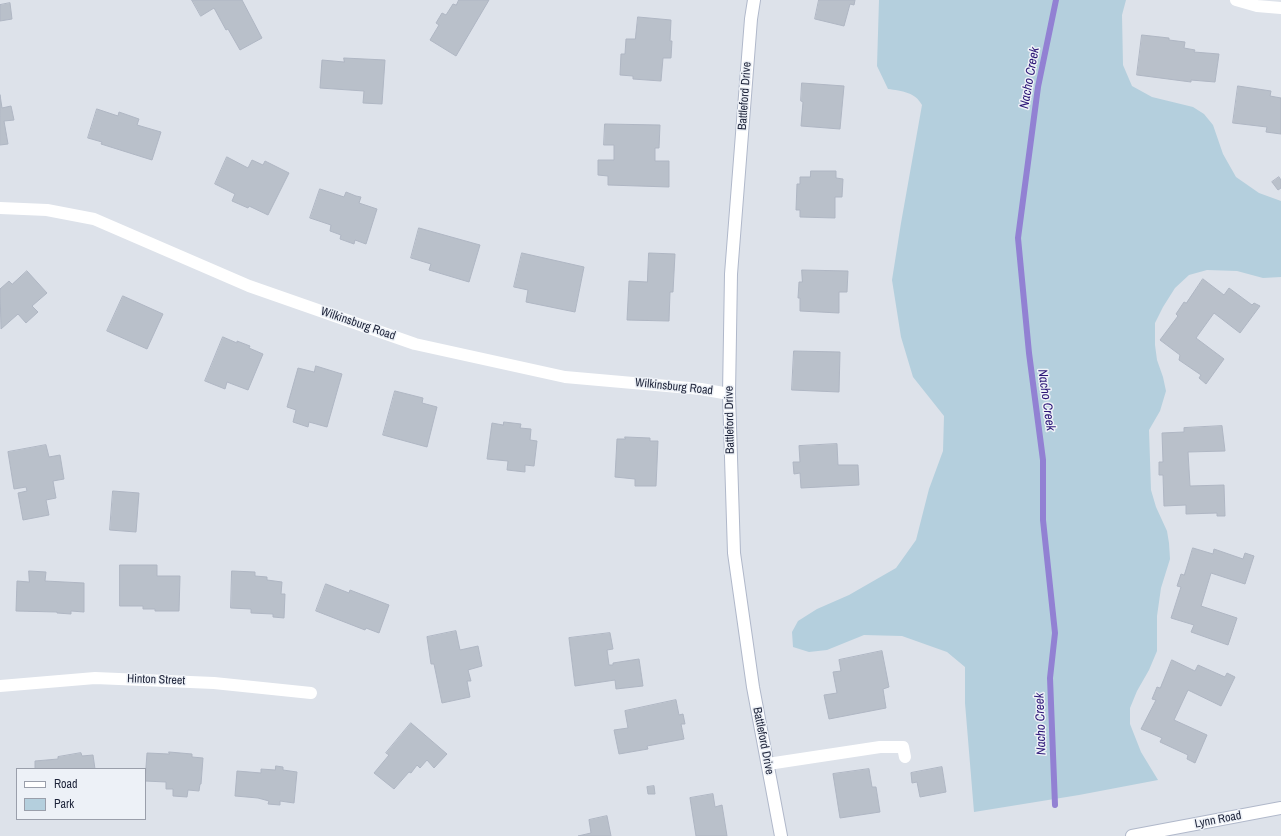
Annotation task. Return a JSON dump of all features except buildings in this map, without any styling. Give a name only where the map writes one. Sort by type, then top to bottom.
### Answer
[{"type":"street","name":"Battleford Drive","points":[[754,0],[751,19],[731,274],[729,394],[734,553],[753,687],[781,836]]},
{"type":"street","points":[[1236,0],[1257,6],[1281,8]]},
{"type":"street","name":"Wilkinsburg Road","points":[[0,208],[47,210],[94,219],[249,286],[415,344],[565,377],[701,388],[729,394]]},
{"type":"street","name":"Hinton Street","points":[[0,686],[95,678],[214,683],[311,694]]},
{"type":"street","points":[[768,764],[880,747],[903,747],[905,757]]},
{"type":"street","name":"Lynn Road","points":[[1132,836],[1281,808]]},
{"type":"green space","points":[[879,0],[1126,0],[1122,15],[1123,65],[1132,86],[1152,97],[1193,107],[1204,114],[1213,125],[1223,154],[1236,177],[1259,193],[1281,201],[1281,277],[1263,278],[1237,271],[1207,270],[1189,275],[1175,288],[1155,323],[1157,360],[1166,391],[1160,411],[1149,430],[1151,490],[1156,507],[1167,531],[1170,559],[1161,588],[1157,616],[1157,651],[1130,708],[1130,724],[1141,752],[1158,780],[1079,795],[974,812],[965,703],[965,667],[947,652],[902,636],[864,635],[827,650],[809,652],[793,647],[792,632],[798,621],[817,609],[849,595],[896,568],[916,540],[929,489],[943,451],[944,416],[913,377],[901,337],[892,280],[922,105],[916,97],[912,95],[888,89],[877,66]]},
{"type":"waterway","name":"Nacho Creek","points":[[1055,805],[1050,678],[1055,633],[1043,520],[1043,460],[1029,353],[1018,238],[1038,87],[1056,0]]}]
